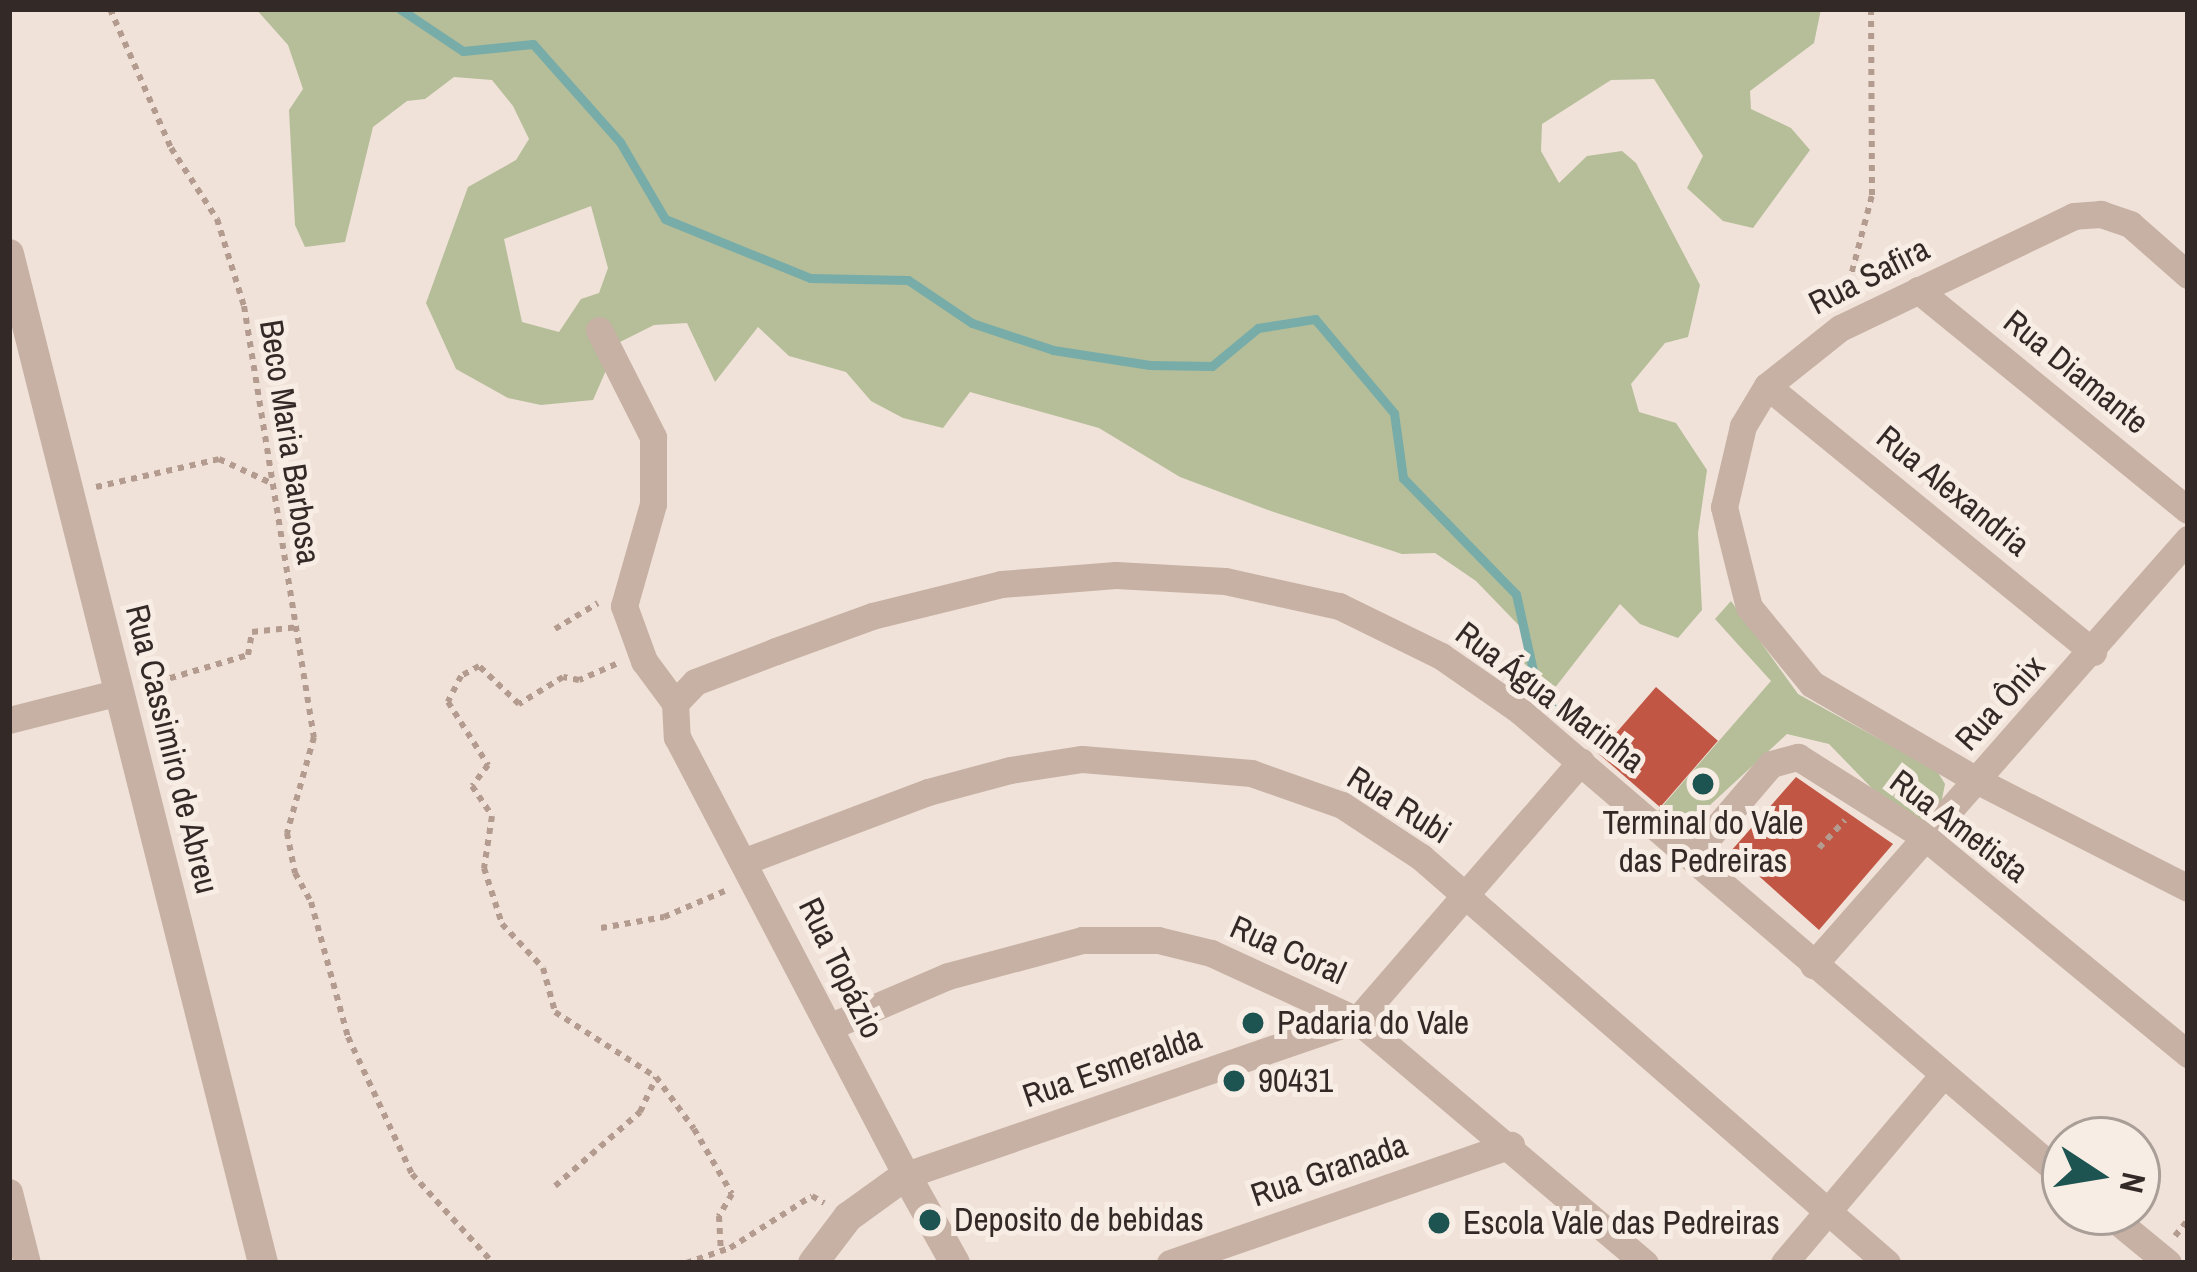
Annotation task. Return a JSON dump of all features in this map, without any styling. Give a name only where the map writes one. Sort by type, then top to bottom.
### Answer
[{"type":"street","name":"Rua Safira","points":[[2188,275],[2129,224],[2101,214],[2074,216],[1840,328],[1767,386],[1743,426],[1724,507],[1750,608],[1812,684],[1978,781],[2188,888]]},
{"type":"street","name":"Rua Cassimiro de Abreu","points":[[9,254],[262,1263]]},
{"type":"street","name":"Rua Diamante","points":[[1918,290],[2188,510]]},
{"type":"street","points":[[599,330],[653,437],[653,504],[624,605]]},
{"type":"street","name":"Rua Alexandria","points":[[1767,386],[2093,652]]},
{"type":"street","name":"Rua Ônix","points":[[1813,965],[2188,539]]},
{"type":"street","name":"Rua Água Marinha","points":[[675,704],[694,682],[776,651],[872,616],[1001,584],[1116,575],[1225,581],[1339,606],[1441,656],[1581,761],[2041,1158]]},
{"type":"street","name":"Rua Topázio","points":[[624,605],[641,652],[675,704],[677,737],[752,869],[829,1027],[955,1263]]},
{"type":"street","points":[[9,720],[120,692]]},
{"type":"street","name":"Rua Ametista","points":[[1693,855],[1782,756],[1798,757],[1926,838],[2188,1054]]},
{"type":"street","name":"Rua Rubi","points":[[752,869],[928,792],[1010,770],[1082,760],[1159,761],[1251,773],[1342,805],[1466,892],[1887,1263]]},
{"type":"street","points":[[1358,1020],[1581,761]]},
{"type":"street","name":"Rua Coral","points":[[829,1027],[948,976],[1082,940],[1158,940],[1211,953],[1358,1020],[1645,1263]]},
{"type":"street","name":"Rua Esmeralda","points":[[906,1175],[1358,1020]]},
{"type":"street","points":[[1784,1263],[1942,1077]]},
{"type":"street","name":"Rua Granada","points":[[1172,1263],[1511,1145]]},
{"type":"street","points":[[813,1263],[848,1217],[906,1175]]},
{"type":"street","points":[[9,1192],[27,1263]]},
{"type":"street","points":[[2135,1236],[2168,1263]]},
{"type":"path","name":"Beco Maria Barbosa","points":[[110,9],[171,148],[218,220],[244,306],[314,737],[287,833],[349,1036],[412,1174],[493,1263]]},
{"type":"path","points":[[1840,328],[1872,195],[1871,9]]},
{"type":"path","points":[[70,493],[219,459],[273,484]]},
{"type":"path","points":[[555,629],[604,599],[624,605]]},
{"type":"path","points":[[120,692],[248,655],[252,632],[299,627]]},
{"type":"path","points":[[641,652],[579,680],[563,677],[519,704],[479,666],[461,676],[448,703],[488,766],[472,786],[492,816],[484,868],[502,923],[543,968],[555,1012],[656,1077],[732,1194],[719,1216],[721,1251]]},
{"type":"path","points":[[1819,848],[1864,799]]},
{"type":"path","points":[[602,928],[664,917],[752,869]]},
{"type":"path","points":[[555,1186],[640,1112],[656,1077]]},
{"type":"path","points":[[686,1263],[721,1251],[812,1196],[848,1217]]},
{"type":"green space","points":[[256,9],[1821,9],[1814,43],[1750,91],[1751,109],[1791,128],[1810,150],[1753,228],[1723,221],[1687,188],[1703,156],[1654,79],[1611,80],[1542,124],[1541,151],[1559,183],[1587,156],[1622,151],[1636,163],[1700,285],[1688,337],[1665,343],[1631,384],[1639,412],[1676,423],[1707,470],[1698,533],[1702,610],[1678,638],[1640,624],[1620,604],[1554,689],[1519,659],[1531,638],[1476,581],[1435,553],[1402,554],[1268,510],[1180,477],[1099,428],[970,392],[943,428],[903,418],[871,401],[846,372],[789,356],[758,327],[715,382],[687,323],[654,325],[618,343],[593,400],[541,405],[508,398],[456,369],[426,303],[468,187],[516,160],[529,139],[513,106],[492,80],[454,77],[425,99],[407,101],[373,127],[345,242],[305,247],[295,225],[289,110],[303,89],[288,45]],"holes":[[[591,206],[608,268],[599,293],[581,299],[559,332],[522,322],[504,239]]]},
{"type":"green space","points":[[1731,601],[1798,694],[1937,771],[1945,784],[1940,809],[1925,821],[1892,809],[1829,744],[1787,734],[1709,806],[1685,816],[1658,811],[1771,681],[1715,619]]},
{"type":"building","points":[[1656,687],[1718,741],[1660,807],[1598,753]]},
{"type":"building","points":[[1796,777],[1893,844],[1819,930],[1731,851]]},
{"type":"waterway","points":[[400,9],[463,51],[533,44],[620,142],[665,219],[810,278],[908,280],[972,323],[1053,350],[1150,365],[1212,366],[1258,328],[1315,319],[1394,413],[1403,478],[1516,594],[1538,693],[1561,717]]},
{"type":"place","name":"Terminal do Vale das Pedreiras","points":[[1703,784]]},
{"type":"place","name":"Padaria do Vale","points":[[1253,1023]]},
{"type":"place","name":"90431","points":[[1234,1081]]},
{"type":"place","name":"Deposito de bebidas","points":[[930,1220]]},
{"type":"place","name":"Escola Vale das Pedreiras","points":[[1439,1223]]}]
